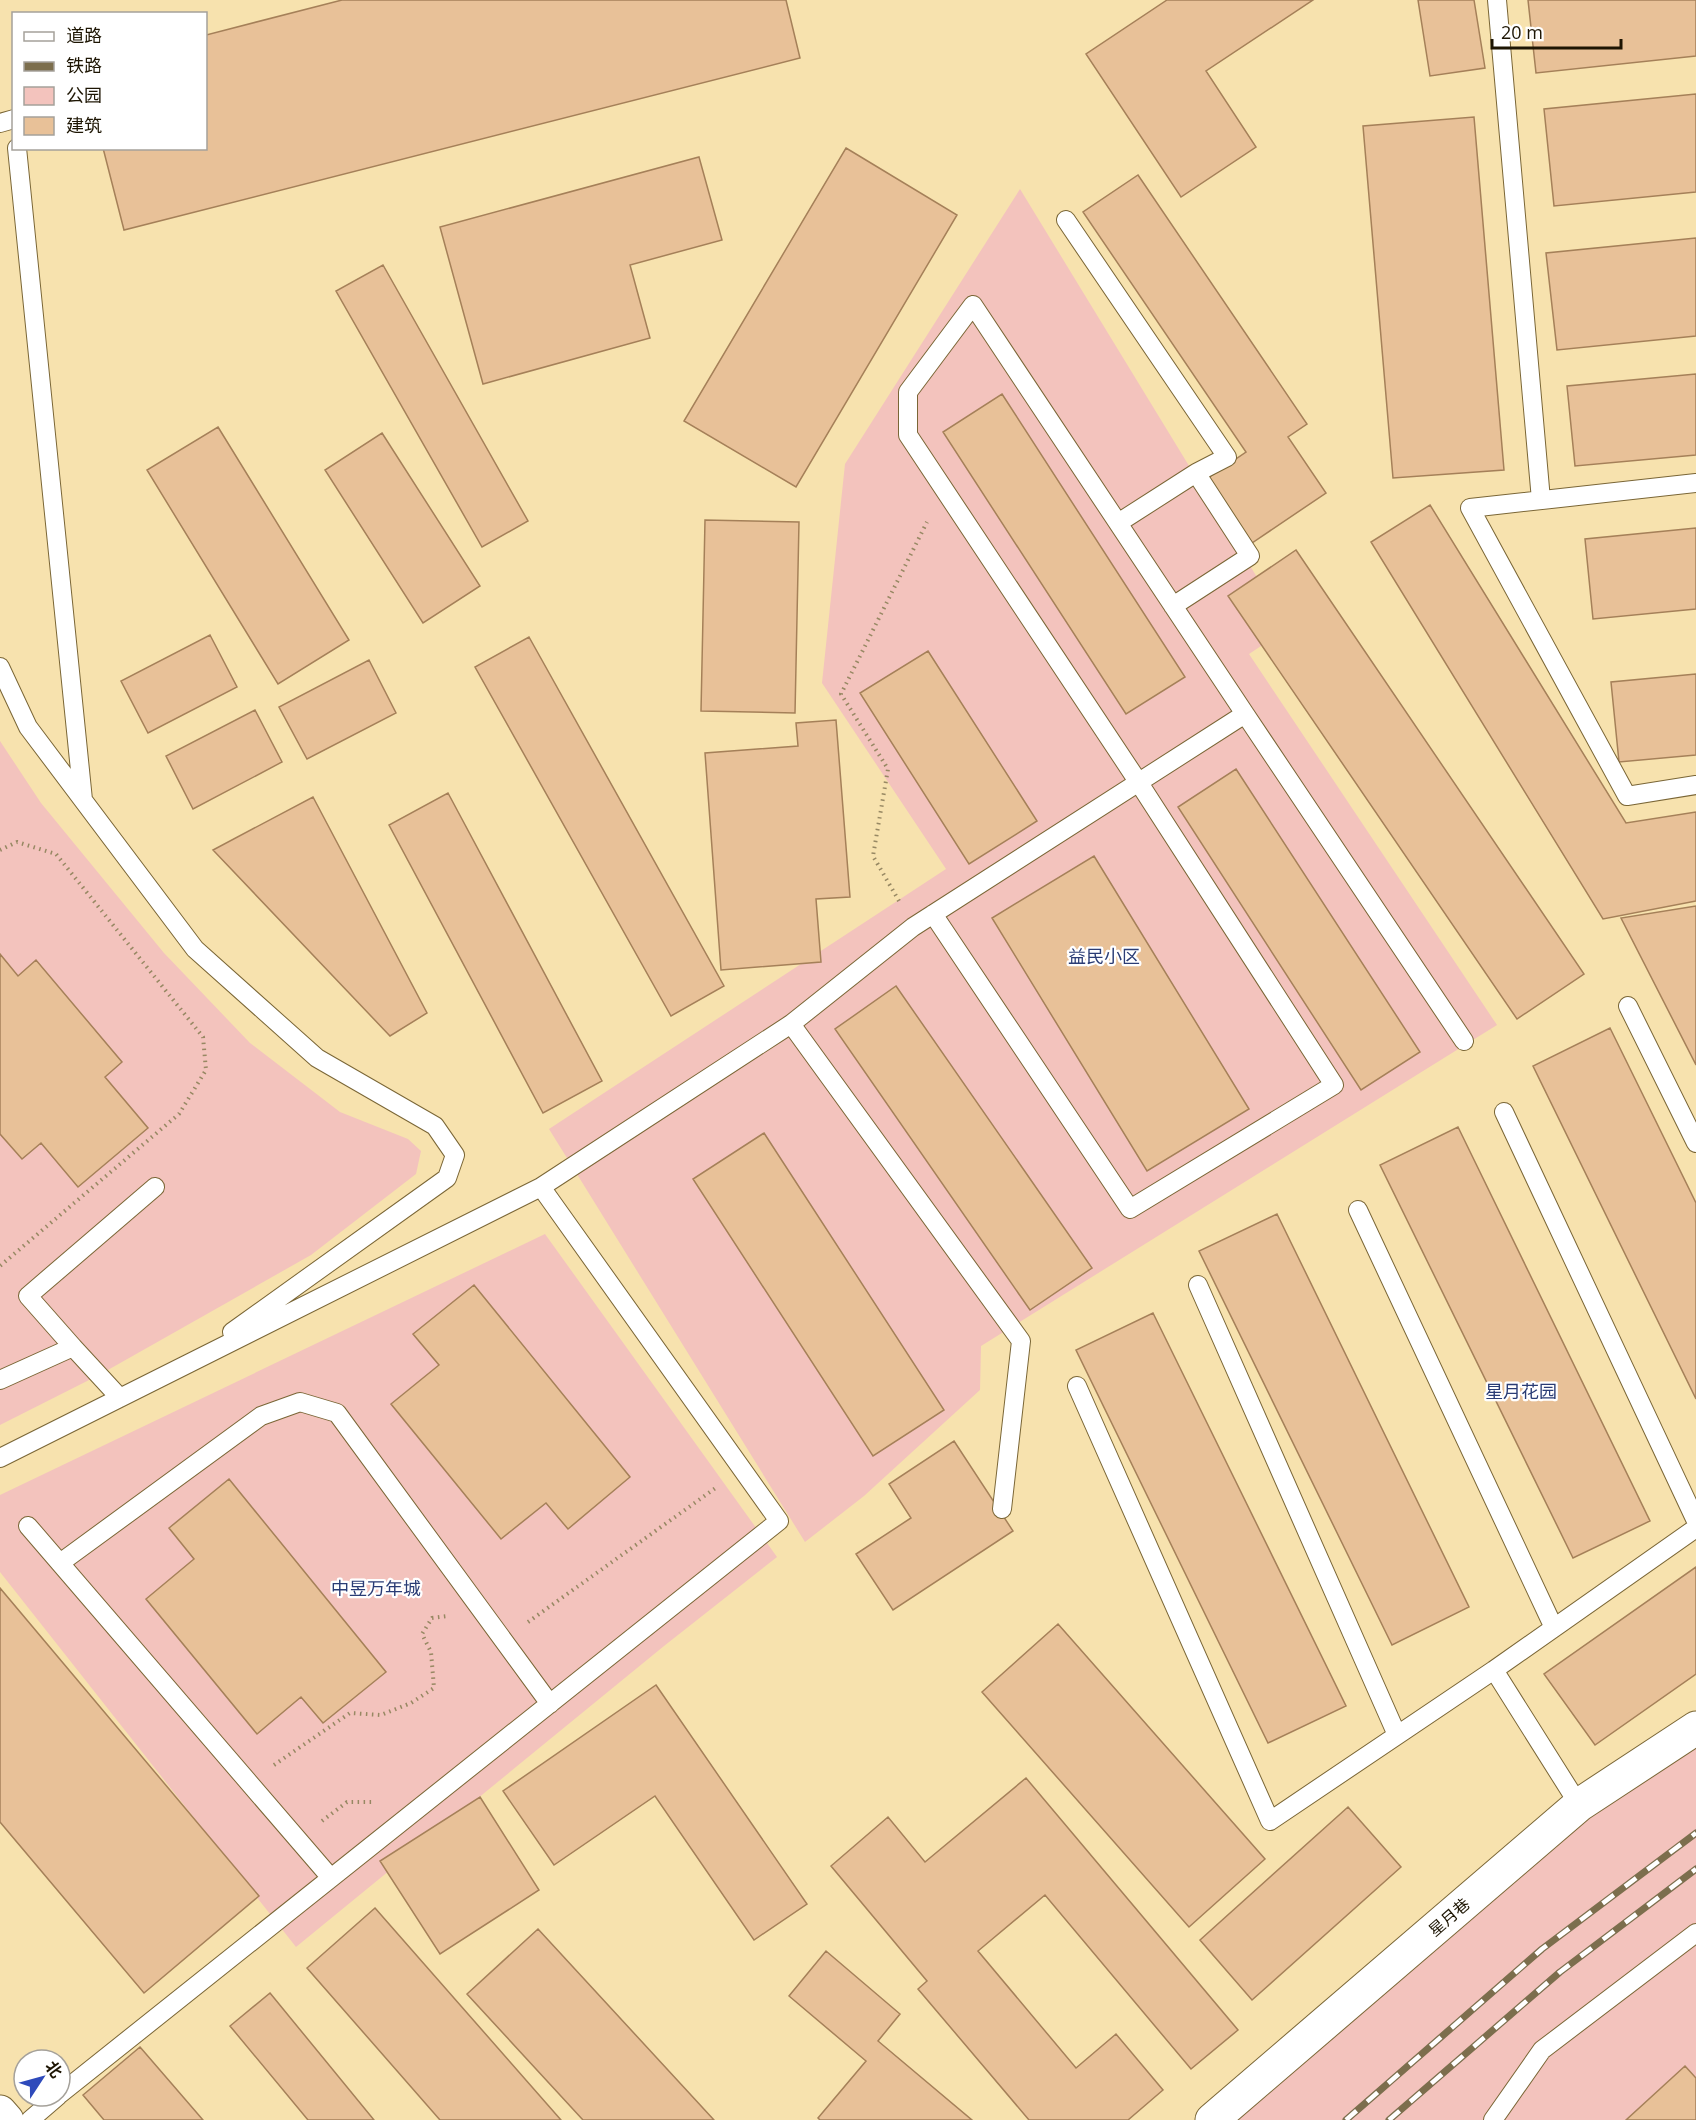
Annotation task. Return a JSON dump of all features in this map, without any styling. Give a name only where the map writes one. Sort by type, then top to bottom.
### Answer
[{"type":"street","name":"星月巷","points":[[1212,2120],[1579,1805],[1696,1728]]},
{"type":"street","points":[[0,2112],[7,2120]]},
{"type":"lane","points":[[1497,0],[1542,500]]},
{"type":"lane","points":[[17,150],[83,801]]},
{"type":"lane","points":[[1066,220],[1227,457],[1196,473],[1118,523]]},
{"type":"lane","points":[[933,914],[1130,1209],[1334,1085],[1139,783],[908,435],[908,392],[973,305],[1464,1041]]},
{"type":"lane","points":[[1173,606],[1250,556],[1196,473]]},
{"type":"lane","points":[[1696,483],[1470,508],[1627,796],[1696,785]]},
{"type":"lane","points":[[0,667],[28,727],[195,949],[317,1058],[435,1126],[455,1155],[447,1178],[184,1366]]},
{"type":"lane","points":[[0,1458],[541,1187],[791,1024],[933,914],[1245,714]]},
{"type":"lane","points":[[1628,1006],[1696,1143]]},
{"type":"lane","points":[[791,1024],[1021,1341],[1002,1509]]},
{"type":"lane","points":[[1504,1112],[1696,1521]]},
{"type":"lane","points":[[120,1398],[28,1296],[155,1187]]},
{"type":"lane","points":[[72,2085],[779,1521],[541,1187]]},
{"type":"lane","points":[[1358,1210],[1554,1628]]},
{"type":"lane","points":[[1198,1286],[1397,1735]]},
{"type":"lane","points":[[0,1380],[73,1347]]},
{"type":"lane","points":[[1077,1386],[1270,1821],[1494,1670],[1696,1528]]},
{"type":"lane","points":[[60,1563],[261,1416],[300,1402],[337,1413],[550,1704]]},
{"type":"lane","points":[[28,1526],[331,1878]]},
{"type":"lane","points":[[1494,1670],[1579,1805]]},
{"type":"lane","points":[[1493,2120],[1542,2050],[1696,1934]]},
{"type":"lane","points":[[30,2120],[44,2108]]},
{"type":"path","points":[[914,927],[873,856],[888,769],[841,694],[944,489]]},
{"type":"path","points":[[0,850],[17,842],[56,854],[203,1037],[206,1070],[179,1114],[0,1266]]},
{"type":"path","points":[[249,1782],[350,1713],[381,1715],[411,1704],[434,1688],[431,1652],[422,1634],[432,1618],[461,1615],[498,1633],[742,1469]]},
{"type":"path","points":[[298,1840],[347,1802],[425,1803]]},
{"type":"green space","points":[[1020,189],[1288,628],[1249,654],[1497,1025],[981,1346],[980,1390],[864,1496],[805,1542],[549,1129],[946,869],[822,683],[845,464]]},
{"type":"green space","points":[[0,741],[41,803],[164,953],[250,1043],[340,1112],[408,1139],[421,1151],[416,1174],[311,1255],[99,1375],[0,1425]]},
{"type":"green space","points":[[545,1234],[777,1557],[664,1646],[296,1947],[0,1572],[0,1495]]},
{"type":"green space","points":[[1696,1734],[1696,2120],[1212,2120],[1579,1805]]},
{"type":"building","points":[[342,0],[786,0],[800,58],[124,230],[104,150],[207,150],[207,35]]},
{"type":"building","points":[[1167,0],[1313,0],[1206,71],[1256,147],[1181,197],[1086,54]]},
{"type":"building","points":[[1418,0],[1474,0],[1485,68],[1430,76]]},
{"type":"building","points":[[1528,0],[1696,0],[1696,56],[1536,73]]},
{"type":"building","points":[[1696,94],[1696,192],[1554,206],[1544,109]]},
{"type":"building","points":[[1474,117],[1504,470],[1393,478],[1363,126]]},
{"type":"building","points":[[846,148],[957,215],[796,487],[684,421]]},
{"type":"building","points":[[699,157],[722,240],[630,265],[650,338],[483,384],[440,227]]},
{"type":"building","points":[[1138,175],[1307,424],[1288,437],[1326,493],[1252,543],[1208,478],[1246,452],[1083,212]]},
{"type":"building","points":[[1696,238],[1696,336],[1557,350],[1546,253]]},
{"type":"building","points":[[383,265],[528,521],[482,547],[336,291]]},
{"type":"building","points":[[1696,374],[1696,455],[1575,466],[1567,386]]},
{"type":"building","points":[[1002,394],[1185,677],[1126,714],[943,432]]},
{"type":"building","points":[[218,427],[349,640],[278,684],[147,470]]},
{"type":"building","points":[[382,433],[480,586],[423,623],[325,470]]},
{"type":"building","points":[[1430,505],[1626,823],[1696,812],[1696,901],[1603,919],[1371,542]]},
{"type":"building","points":[[705,520],[799,522],[795,713],[701,711]]},
{"type":"building","points":[[1696,528],[1696,609],[1593,619],[1585,539]]},
{"type":"building","points":[[1296,550],[1584,974],[1517,1019],[1228,596]]},
{"type":"building","points":[[210,635],[237,687],[148,733],[121,681]]},
{"type":"building","points":[[529,637],[724,986],[671,1016],[475,667]]},
{"type":"building","points":[[928,651],[1037,821],[969,864],[860,693]]},
{"type":"building","points":[[369,660],[396,713],[307,759],[279,707]]},
{"type":"building","points":[[1696,674],[1696,755],[1619,762],[1611,682]]},
{"type":"building","points":[[255,710],[282,762],[193,809],[166,756]]},
{"type":"building","points":[[836,720],[850,897],[816,899],[821,962],[721,970],[705,753],[798,746],[796,723]]},
{"type":"building","points":[[1236,769],[1420,1052],[1361,1090],[1178,807]]},
{"type":"building","points":[[448,793],[602,1081],[543,1113],[389,825]]},
{"type":"building","points":[[313,797],[427,1013],[390,1036],[213,850]]},
{"type":"building","points":[[1094,856],[1249,1109],[1147,1171],[992,918]]},
{"type":"building","points":[[1696,906],[1696,1065],[1621,918]]},
{"type":"building","points":[[0,954],[18,976],[36,960],[122,1062],[105,1077],[148,1128],[78,1187],[41,1143],[22,1159],[0,1134]]},
{"type":"building","points":[[896,986],[1092,1268],[1030,1310],[835,1029]]},
{"type":"building","points":[[1610,1028],[1696,1203],[1696,1399],[1533,1066]]},
{"type":"building","points":[[1458,1127],[1650,1521],[1573,1558],[1380,1165]]},
{"type":"building","points":[[764,1133],[944,1410],[873,1456],[693,1179]]},
{"type":"building","points":[[1277,1214],[1469,1607],[1392,1645],[1199,1251]]},
{"type":"building","points":[[474,1285],[630,1477],[568,1529],[546,1503],[501,1539],[391,1404],[439,1365],[413,1334]]},
{"type":"building","points":[[1153,1313],[1346,1706],[1268,1743],[1076,1350]]},
{"type":"building","points":[[954,1441],[1013,1531],[893,1610],[856,1554],[911,1518],[889,1484]]},
{"type":"building","points":[[229,1479],[386,1672],[323,1723],[301,1697],[257,1734],[146,1599],[194,1559],[169,1528]]},
{"type":"building","points":[[1696,1567],[1696,1674],[1595,1745],[1544,1674]]},
{"type":"building","points":[[0,1588],[259,1896],[144,1993],[0,1822]]},
{"type":"building","points":[[1058,1624],[1265,1859],[1189,1927],[982,1692]]},
{"type":"building","points":[[656,1685],[807,1904],[754,1940],[655,1796],[554,1865],[503,1791]]},
{"type":"building","points":[[1026,1778],[1238,2030],[1191,2069],[1045,1895],[978,1951],[1076,2068],[1116,2034],[1163,2090],[1128,2120],[1029,2120],[918,1989],[927,1981],[831,1866],[888,1817],[925,1862]]},
{"type":"building","points":[[480,1797],[539,1890],[440,1954],[380,1861]]},
{"type":"building","points":[[1348,1807],[1401,1867],[1252,2000],[1200,1940]]},
{"type":"building","points":[[375,1908],[561,2120],[440,2120],[307,1968]]},
{"type":"building","points":[[538,1929],[714,2120],[583,2120],[467,1994]]},
{"type":"building","points":[[826,1951],[900,2014],[878,2041],[972,2120],[820,2120],[818,2118],[866,2061],[789,1996]]},
{"type":"building","points":[[270,1993],[374,2120],[308,2120],[230,2026]]},
{"type":"building","points":[[140,2047],[203,2120],[104,2120],[83,2095]]},
{"type":"building","points":[[1685,2066],[1696,2078],[1696,2120],[1626,2120]]},
{"type":"railway","points":[[1346,2120],[1542,1949],[1696,1833]]},
{"type":"railway","points":[[1389,2120],[1560,1972],[1696,1869]]},
{"type":"district","name":"益民小区","points":[[1104,956]]},
{"type":"district","name":"星月花园","points":[[1521,1391]]},
{"type":"district","name":"中昱万年城","points":[[376,1588]]}]
